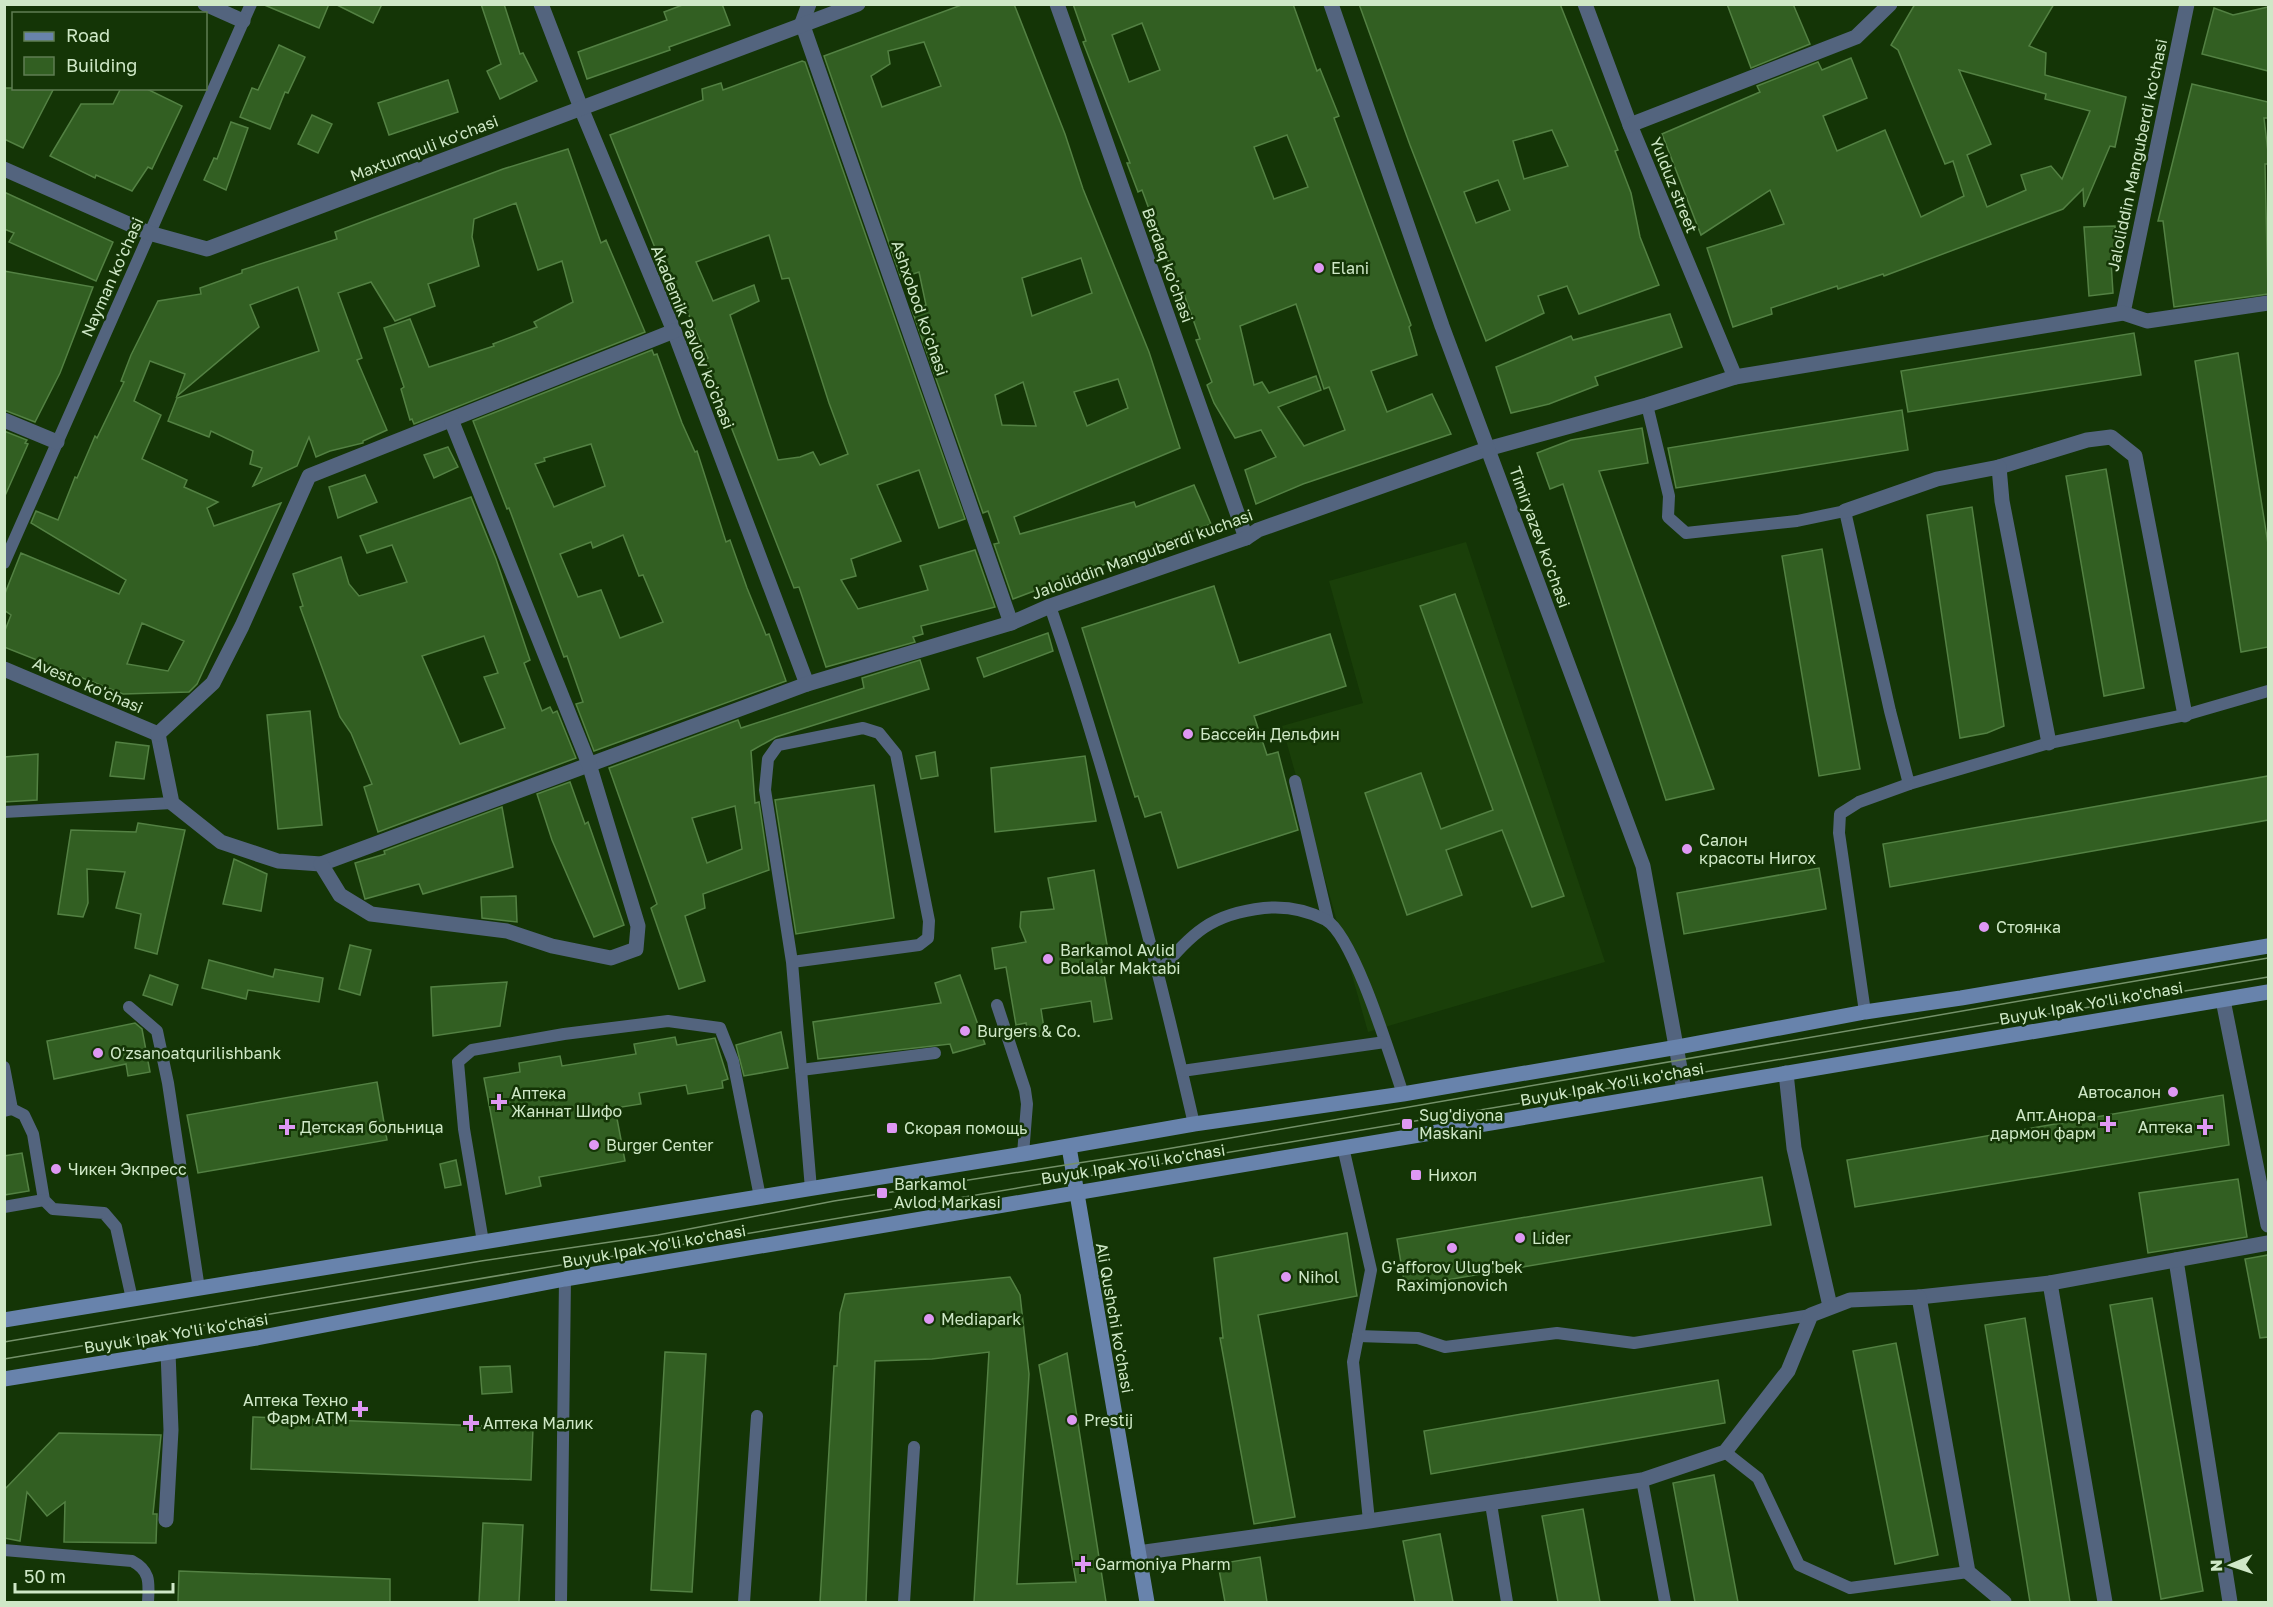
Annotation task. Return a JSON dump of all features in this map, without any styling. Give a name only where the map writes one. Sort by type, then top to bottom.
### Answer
[{"type":"main road","name":"Buyuk Ipak Yo'li ko'chasi","points":[[4,1320],[811,1189],[1194,1124],[1403,1094],[1865,1012],[2268,946]]},
{"type":"main road","name":"Buyuk Ipak Yo'li ko'chasi","points":[[4,1379],[168,1352],[565,1279],[2268,992]]},
{"type":"main road","name":"Ali Qushchi ko'chasi","points":[[1069,1146],[1074,1192],[1147,1602]]},
{"type":"street","points":[[205,4],[243,21]]},
{"type":"street","name":"Akademik Pavlov ko'chasi","points":[[541,4],[581,108],[674,331],[807,684]]},
{"type":"street","points":[[802,23],[809,4]]},
{"type":"street","name":"Maxtumquli ko'chasi","points":[[4,169],[149,233],[207,249],[802,23],[858,4]]},
{"type":"street","name":"Berdaq ko'chasi","points":[[1057,4],[1246,538]]},
{"type":"street","name":"Timiryazev ko'chasi","points":[[1331,4],[1368,119],[1487,449],[1643,866],[1678,1047],[1684,1090]]},
{"type":"street","name":"Yulduz street","points":[[1585,4],[1630,125],[1735,377]]},
{"type":"street","points":[[1630,125],[1856,37],[1890,4]]},
{"type":"street","name":"Jaloliddin Manguberdi ko'chasi","points":[[2122,313],[2187,4]]},
{"type":"street","name":"Ashxobod ko'chasi","points":[[802,23],[1011,623]]},
{"type":"street","points":[[2122,313],[2147,321],[2268,303]]},
{"type":"street","name":"Jaloliddin Manguberdi kuchasi","points":[[321,864],[807,684],[1011,623],[1050,606],[1246,538],[1258,530],[1487,449],[1647,405],[1735,377],[2122,313]]},
{"type":"street","points":[[452,422],[589,764],[638,926],[636,949],[611,957],[552,946],[507,931],[372,914],[340,895],[321,864],[278,861],[221,842],[172,803],[158,734],[213,683],[242,627],[309,476],[452,422],[674,331]]},
{"type":"street","points":[[4,420],[57,442]]},
{"type":"street","points":[[1845,511],[1937,479],[1999,467],[2087,440],[2111,437],[2134,456],[2185,715]]},
{"type":"street","points":[[1999,467],[2002,501],[2049,743]]},
{"type":"street","name":"Avesto ko'chasi","points":[[4,669],[158,734]]},
{"type":"street","points":[[2223,999],[2268,1225]]},
{"type":"street","points":[[1786,1073],[1794,1148],[1830,1306]]},
{"type":"street","points":[[1138,1553],[1491,1504],[1642,1480],[1725,1452],[1788,1371],[1811,1316],[1830,1306],[1850,1300],[1919,1297],[2050,1283],[2268,1243]]},
{"type":"street","points":[[2176,1260],[2230,1602]]},
{"type":"street","points":[[2050,1283],[2105,1602]]},
{"type":"street","points":[[1919,1297],[1968,1572],[2004,1602]]},
{"type":"street","points":[[166,1520],[171,1430],[168,1352]]},
{"type":"lane","name":"Nayman ko'chasi","points":[[4,563],[251,4]]},
{"type":"lane","points":[[1647,405],[1669,496],[1668,517],[1686,533],[1797,521],[1845,511],[1890,711],[1909,784]]},
{"type":"lane","points":[[1050,606],[1076,680],[1159,972],[1194,1124]]},
{"type":"lane","points":[[1865,1012],[1839,834],[1840,814],[1859,802],[1909,784],[2049,743],[2185,715],[2268,691]]},
{"type":"lane","points":[[792,962],[919,945],[928,938],[929,921],[896,754],[879,734],[863,728],[778,745],[768,759],[765,790],[792,962],[811,1189]]},
{"type":"lane","points":[[1295,781],[1328,921],[1356,962],[1403,1094]]},
{"type":"lane","points":[[4,812],[172,803]]},
{"type":"lane","points":[[1159,972],[1189,937],[1222,916],[1285,906],[1328,921]]},
{"type":"lane","points":[[997,1005],[1025,1090],[1027,1104],[1023,1154]]},
{"type":"lane","points":[[129,1007],[157,1031],[168,1083],[199,1289]]},
{"type":"lane","points":[[483,1242],[464,1129],[458,1062],[472,1050],[564,1034],[668,1021],[720,1028],[733,1061],[760,1197]]},
{"type":"lane","points":[[1182,1071],[1384,1042]]},
{"type":"lane","points":[[801,1070],[935,1053]]},
{"type":"lane","points":[[4,1067],[8,1110],[24,1114],[33,1134],[44,1200],[53,1209],[104,1213],[116,1227],[132,1299]]},
{"type":"lane","points":[[1343,1147],[1371,1270],[1353,1362],[1369,1521]]},
{"type":"lane","points":[[4,1207],[44,1200]]},
{"type":"lane","points":[[561,1602],[565,1279]]},
{"type":"lane","points":[[1358,1336],[1418,1338],[1445,1347],[1557,1333],[1634,1343],[1811,1316]]},
{"type":"lane","points":[[744,1602],[757,1416]]},
{"type":"lane","points":[[904,1602],[914,1447]]},
{"type":"lane","points":[[1725,1452],[1758,1478],[1799,1565],[1850,1588],[1968,1572]]},
{"type":"lane","points":[[1642,1480],[1665,1602]]},
{"type":"lane","points":[[1491,1504],[1507,1602]]},
{"type":"lane","points":[[4,1550],[132,1561],[144,1567],[149,1578],[148,1602]]},
{"type":"shaded area","points":[[1466,542],[1605,962],[1368,1032],[1282,726],[1363,703],[1329,581]]},
{"type":"building","points":[[262,4],[329,4],[319,28]]},
{"type":"building","points":[[335,4],[382,4],[373,23]]},
{"type":"building","points":[[481,4],[504,4],[520,54],[523,53],[537,81],[500,99],[487,71],[501,64]]},
{"type":"building","points":[[685,4],[722,4],[730,25],[669,47],[670,50],[587,79],[578,52],[667,20],[664,12]]},
{"type":"building","points":[[964,4],[1014,4],[1065,134],[1083,189],[1149,352],[1180,448],[1014,517],[1020,534],[1134,502],[1136,507],[1194,485],[1211,524],[1013,599],[994,544],[999,543],[988,511],[983,513],[912,310],[926,305],[919,272],[901,278],[824,56]],"holes":[[[924,42],[941,86],[882,107],[871,76],[890,64],[888,51]],[[1081,258],[1092,293],[1032,316],[1022,278]],[[1118,379],[1128,408],[1087,426],[1074,392]],[[1023,382],[1036,426],[1002,425],[995,395]]]},
{"type":"building","points":[[1073,4],[1293,4],[1317,71],[1320,69],[1339,116],[1334,118],[1411,325],[1409,327],[1417,355],[1371,371],[1387,412],[1432,394],[1451,434],[1303,484],[1256,504],[1245,470],[1276,457],[1261,430],[1235,438],[1214,403],[1207,385],[1212,382],[1196,340],[1200,339],[1184,294],[1181,296],[1142,190],[1138,192],[1127,163],[1130,163],[1083,42],[1086,41]],"holes":[[[1142,23],[1160,70],[1129,82],[1112,35]],[[1287,135],[1308,187],[1274,199],[1254,147]],[[1296,304],[1324,389],[1329,387],[1345,430],[1304,446],[1278,407],[1321,390],[1316,376],[1269,393],[1262,382],[1254,385],[1240,326]]]},
{"type":"building","points":[[1359,4],[1560,4],[1618,150],[1615,151],[1631,193],[1640,237],[1659,285],[1579,314],[1567,286],[1538,296],[1544,313],[1486,341],[1410,145]],"holes":[[[1552,130],[1568,166],[1524,179],[1513,141]],[[1498,180],[1510,210],[1476,223],[1464,192]]]},
{"type":"building","points":[[1727,4],[1793,4],[1810,44],[1751,68]]},
{"type":"building","points":[[1915,4],[2054,4],[2029,46],[2046,53],[2045,75],[2126,97],[2115,147],[2110,146],[2084,207],[2083,189],[2063,209],[1884,276],[1883,274],[1838,289],[1837,286],[1771,308],[1772,314],[1733,327],[1707,248],[1784,224],[1770,190],[1701,235],[1662,134],[1760,92],[1757,86],[1818,62],[1822,70],[1851,58],[1867,98],[1823,116],[1837,151],[1885,130],[1921,217],[1964,196],[1953,161],[1945,164],[1898,50],[1891,45]],"holes":[[[1959,70],[2046,94],[2045,99],[2090,111],[2062,179],[2051,166],[2021,175],[2026,190],[1987,207],[1967,155],[1991,144]]]},
{"type":"building","points":[[2268,7],[2268,71],[2202,54],[2214,8],[2233,15]]},
{"type":"building","points":[[279,45],[305,57],[288,93],[285,92],[270,129],[240,117],[252,88],[258,90]]},
{"type":"building","points":[[802,61],[805,62],[965,519],[939,528],[919,470],[877,485],[901,541],[851,559],[856,576],[841,580],[858,609],[928,590],[920,566],[975,550],[995,607],[921,626],[923,634],[913,637],[915,642],[826,667],[799,587],[794,588],[705,360],[708,358],[669,271],[665,273],[610,135],[703,100],[702,89],[721,83],[723,90]],"holes":[[[769,235],[782,279],[789,278],[829,403],[848,454],[820,465],[813,452],[800,457],[778,460],[730,315],[759,301],[754,285],[713,301],[696,262]]]},
{"type":"building","points":[[448,80],[458,112],[389,135],[378,103]]},
{"type":"building","points":[[2192,84],[2268,102],[2268,118],[2264,118],[2268,152],[2268,164],[2265,164],[2268,294],[2174,307],[2163,221],[2158,221]]},
{"type":"building","points":[[4,88],[53,90],[23,148],[4,139]]},
{"type":"building","points":[[120,90],[149,90],[182,106],[152,169],[148,167],[132,191],[96,175],[95,178],[50,156],[81,104],[113,104]]},
{"type":"building","points":[[312,115],[332,124],[318,153],[298,144]]},
{"type":"building","points":[[231,122],[248,128],[226,190],[204,180],[214,158],[217,159]]},
{"type":"building","points":[[568,149],[601,243],[606,240],[645,332],[414,424],[412,419],[410,420],[401,389],[404,387],[384,328],[410,319],[429,367],[494,346],[493,344],[537,327],[534,322],[573,302],[562,261],[538,270],[516,203],[474,219],[472,237],[479,266],[428,284],[435,306],[395,321],[371,282],[338,293],[362,358],[357,360],[387,430],[363,443],[316,457],[309,437],[297,466],[253,486],[262,468],[250,464],[253,451],[211,431],[209,437],[168,421],[177,398],[319,351],[298,287],[250,305],[259,327],[177,396],[185,374],[150,361],[134,401],[161,415],[142,459],[187,480],[184,487],[218,502],[207,508],[214,526],[281,503],[197,684],[189,692],[123,694],[4,647],[4,633],[11,615],[4,610],[4,596],[21,553],[119,594],[126,580],[31,523],[36,511],[58,520],[75,477],[77,478],[95,436],[97,438],[124,382],[121,381],[131,355],[158,301],[201,294],[200,288],[242,273],[242,270],[337,239],[335,232],[503,169]],"holes":[[[142,623],[184,641],[168,671],[127,664]]]},
{"type":"building","points":[[4,192],[113,242],[96,281],[9,242],[14,233],[4,229]]},
{"type":"building","points":[[2115,226],[2117,260],[2111,261],[2113,293],[2089,296],[2084,227]]},
{"type":"building","points":[[4,271],[93,287],[60,373],[35,422],[4,410]]},
{"type":"building","points":[[1670,314],[1682,347],[1595,377],[1598,385],[1549,404],[1511,413],[1496,367],[1571,336],[1573,340]]},
{"type":"building","points":[[2134,333],[2141,375],[1908,412],[1901,371]]},
{"type":"building","points":[[652,350],[654,355],[657,354],[682,423],[695,452],[697,451],[726,542],[730,540],[747,588],[766,635],[769,634],[786,681],[594,751],[576,704],[583,702],[567,656],[564,657],[509,508],[507,509],[473,421]],"holes":[[[591,444],[605,486],[554,507],[535,464],[545,461],[544,458]],[[623,535],[639,576],[643,575],[663,622],[620,638],[601,590],[578,597],[560,554],[591,542],[593,548]]]},
{"type":"building","points":[[2238,353],[2268,544],[2268,647],[2241,652],[2195,361]]},
{"type":"building","points":[[1902,410],[1908,450],[1676,488],[1668,448]]},
{"type":"building","points":[[1642,428],[1648,463],[1599,471],[1714,789],[1666,800],[1563,484],[1550,489],[1537,453],[1571,440]]},
{"type":"building","points":[[4,431],[27,440],[25,443],[28,444],[4,498]]},
{"type":"building","points":[[448,447],[458,467],[434,478],[424,455]]},
{"type":"building","points":[[2106,469],[2144,688],[2104,696],[2066,476]]},
{"type":"building","points":[[365,475],[377,502],[338,518],[329,487]]},
{"type":"building","points":[[471,497],[496,559],[530,660],[524,663],[542,711],[550,707],[553,713],[557,711],[576,758],[378,832],[364,787],[372,784],[351,733],[340,717],[300,607],[303,606],[293,574],[341,557],[349,584],[359,596],[407,582],[392,545],[367,553],[360,536]],"holes":[[[484,636],[498,673],[484,677],[505,728],[460,744],[422,656]]]},
{"type":"building","points":[[1972,507],[2004,726],[1987,733],[1960,738],[1927,515]]},
{"type":"building","points":[[1822,549],[1860,769],[1819,776],[1782,556]]},
{"type":"building","name":"Бассейн Дельфин","points":[[1214,586],[1239,663],[1330,634],[1346,686],[1254,716],[1267,755],[1278,752],[1298,830],[1178,868],[1161,812],[1145,817],[1138,796],[1135,797],[1082,628]]},
{"type":"building","points":[[1455,594],[1564,896],[1532,907],[1502,830],[1446,850],[1462,895],[1407,915],[1365,793],[1421,773],[1441,829],[1493,810],[1420,606]]},
{"type":"building","points":[[1048,633],[1053,651],[984,677],[977,658]]},
{"type":"building","points":[[920,660],[929,689],[776,737],[751,751],[755,803],[759,802],[769,870],[703,894],[705,908],[685,916],[705,981],[679,989],[651,908],[657,904],[609,768],[738,720],[741,728],[864,688],[862,678]],"holes":[[[735,806],[742,849],[707,863],[692,818]]]},
{"type":"building","points":[[310,711],[322,825],[278,829],[267,715]]},
{"type":"building","points":[[116,742],[149,746],[144,779],[110,776]]},
{"type":"building","points":[[935,752],[938,776],[921,779],[916,756]]},
{"type":"building","points":[[38,754],[37,800],[4,802],[4,757]]},
{"type":"building","points":[[1085,756],[1096,821],[995,832],[991,768]]},
{"type":"building","points":[[2268,776],[2268,820],[1890,887],[1883,844]]},
{"type":"building","points":[[570,782],[585,824],[588,822],[624,925],[594,937],[552,840],[537,794]]},
{"type":"building","points":[[874,785],[894,918],[796,934],[775,800]]},
{"type":"building","points":[[502,807],[513,867],[423,894],[419,884],[365,899],[355,863],[385,854],[384,851]]},
{"type":"building","points":[[138,823],[185,830],[157,954],[135,948],[141,914],[116,908],[125,872],[87,869],[88,903],[83,917],[58,914],[71,830],[136,832]]},
{"type":"building","points":[[234,859],[267,874],[261,911],[223,904]]},
{"type":"building","points":[[1819,868],[1826,909],[1684,934],[1677,893]]},
{"type":"building","name":"Barkamol Avlid Bolalar Maktabi","points":[[1094,870],[1108,950],[1100,951],[1112,1019],[1094,1022],[1091,1001],[1041,1009],[1045,1035],[1029,1038],[1026,1023],[1016,1025],[1006,967],[995,969],[992,948],[1026,942],[1020,927],[1021,912],[1054,909],[1048,878]]},
{"type":"building","points":[[516,896],[517,922],[482,918],[481,897]]},
{"type":"building","points":[[350,945],[371,950],[360,995],[339,989]]},
{"type":"building","points":[[209,960],[273,977],[275,969],[323,978],[319,1002],[248,990],[246,999],[202,988]]},
{"type":"building","points":[[150,975],[178,985],[172,1005],[143,995]]},
{"type":"building","points":[[960,975],[985,1044],[953,1053],[950,1044],[818,1059],[813,1022],[941,1003],[935,983]]},
{"type":"building","points":[[507,982],[500,1026],[433,1036],[431,987]]},
{"type":"building","name":"Oʻzsanoatqurilishbank","points":[[135,1023],[142,1029],[150,1072],[128,1076],[126,1064],[54,1079],[47,1041]]},
{"type":"building","points":[[781,1032],[788,1068],[744,1076],[736,1045]]},
{"type":"building","points":[[675,1037],[677,1045],[715,1038],[728,1079],[722,1081],[723,1088],[688,1094],[686,1085],[639,1093],[641,1104],[615,1108],[625,1161],[539,1177],[541,1186],[506,1194],[484,1078],[520,1072],[519,1063],[560,1056],[562,1066],[636,1054],[634,1044]]},
{"type":"building","name":"Детская больница","points":[[377,1082],[387,1140],[198,1173],[187,1115]]},
{"type":"building","points":[[2223,1095],[2229,1145],[1855,1207],[1847,1160]]},
{"type":"building","points":[[22,1153],[29,1191],[4,1195],[4,1156]]},
{"type":"building","points":[[456,1160],[461,1185],[445,1188],[440,1164]]},
{"type":"building","points":[[1762,1177],[1771,1225],[1405,1287],[1397,1239]]},
{"type":"building","points":[[2238,1179],[2247,1237],[2148,1253],[2139,1193]]},
{"type":"building","points":[[1347,1233],[1357,1296],[1258,1315],[1295,1517],[1254,1524],[1220,1338],[1223,1338],[1214,1258]]},
{"type":"building","points":[[2268,1255],[2268,1337],[2260,1338],[2245,1259]]},
{"type":"building","points":[[1010,1277],[1020,1295],[1029,1374],[1017,1584],[1076,1582],[1039,1365],[1067,1353],[1106,1602],[974,1602],[989,1352],[932,1359],[875,1361],[866,1602],[820,1602],[834,1366],[837,1366],[840,1313],[845,1294]]},
{"type":"building","points":[[2152,1298],[2203,1591],[2161,1599],[2110,1305]]},
{"type":"building","points":[[2025,1318],[2070,1602],[2030,1602],[1985,1325]]},
{"type":"building","points":[[1896,1343],[1938,1555],[1895,1564],[1853,1351]]},
{"type":"building","points":[[665,1352],[706,1354],[692,1592],[651,1590]]},
{"type":"building","points":[[510,1366],[512,1392],[482,1394],[480,1367]]},
{"type":"building","points":[[1718,1380],[1725,1423],[1431,1474],[1424,1431]]},
{"type":"building","points":[[253,1417],[533,1428],[531,1480],[251,1469]]},
{"type":"building","points":[[59,1433],[161,1435],[153,1514],[157,1514],[156,1543],[64,1542],[65,1502],[47,1516],[27,1492],[20,1541],[4,1538],[4,1490]]},
{"type":"building","points":[[1714,1475],[1738,1602],[1695,1602],[1673,1483]]},
{"type":"building","points":[[1583,1509],[1600,1602],[1558,1602],[1542,1516]]},
{"type":"building","points":[[483,1523],[523,1525],[519,1602],[479,1602]]},
{"type":"building","points":[[1440,1534],[1453,1602],[1415,1602],[1403,1541]]},
{"type":"building","points":[[1260,1557],[1267,1602],[1225,1602],[1218,1564]]},
{"type":"building","points":[[179,1571],[390,1579],[390,1602],[178,1602]]},
{"type":"tram line","points":[[4,1342],[481,1261],[658,1235],[834,1201],[1155,1151],[2268,958]]},
{"type":"tram line","points":[[4,1359],[2268,977]]},
{"type":"place","name":"Elani","points":[[1319,268]]},
{"type":"place","name":"Бассейн Дельфин","points":[[1188,734]]},
{"type":"place","name":"Салон красоты Нигох","points":[[1687,849]]},
{"type":"place","name":"Стоянка","points":[[1984,927]]},
{"type":"place","name":"Barkamol Avlid Bolalar Maktabi","points":[[1048,959]]},
{"type":"place","name":"Burgers & Co.","points":[[965,1031]]},
{"type":"place","name":"Oʻzsanoatqurilishbank","points":[[98,1053]]},
{"type":"place","name":"Автосалон","points":[[2173,1092]]},
{"type":"place","name":"Аптека Жаннат Шифо","points":[[499,1102]]},
{"type":"place","name":"Sug'diyona Maskani","points":[[1407,1124]]},
{"type":"place","name":"Апт.Анора дармон фарм","points":[[2108,1124]]},
{"type":"place","name":"Детская больница","points":[[287,1127]]},
{"type":"place","name":"Аптека","points":[[2205,1127]]},
{"type":"place","name":"Скорая помощь","points":[[892,1128]]},
{"type":"place","name":"Burger Center","points":[[594,1145]]},
{"type":"place","name":"Чикен Экпресс","points":[[56,1169]]},
{"type":"place","name":"Нихол","points":[[1416,1175]]},
{"type":"place","name":"Barkamol Avlod Markasi","points":[[882,1193]]},
{"type":"place","name":"Lider","points":[[1520,1238]]},
{"type":"place","name":"G'afforov Ulug'bek Raximjonovich","points":[[1452,1248]]},
{"type":"place","name":"Nihol","points":[[1286,1277]]},
{"type":"place","name":"Mediapark","points":[[929,1319]]},
{"type":"place","name":"Аптека Техно Фарм АТМ","points":[[360,1409]]},
{"type":"place","name":"Prestij","points":[[1072,1420]]},
{"type":"place","name":"Аптека Малик","points":[[471,1423]]},
{"type":"place","name":"Garmoniya Pharm","points":[[1083,1564]]}]
